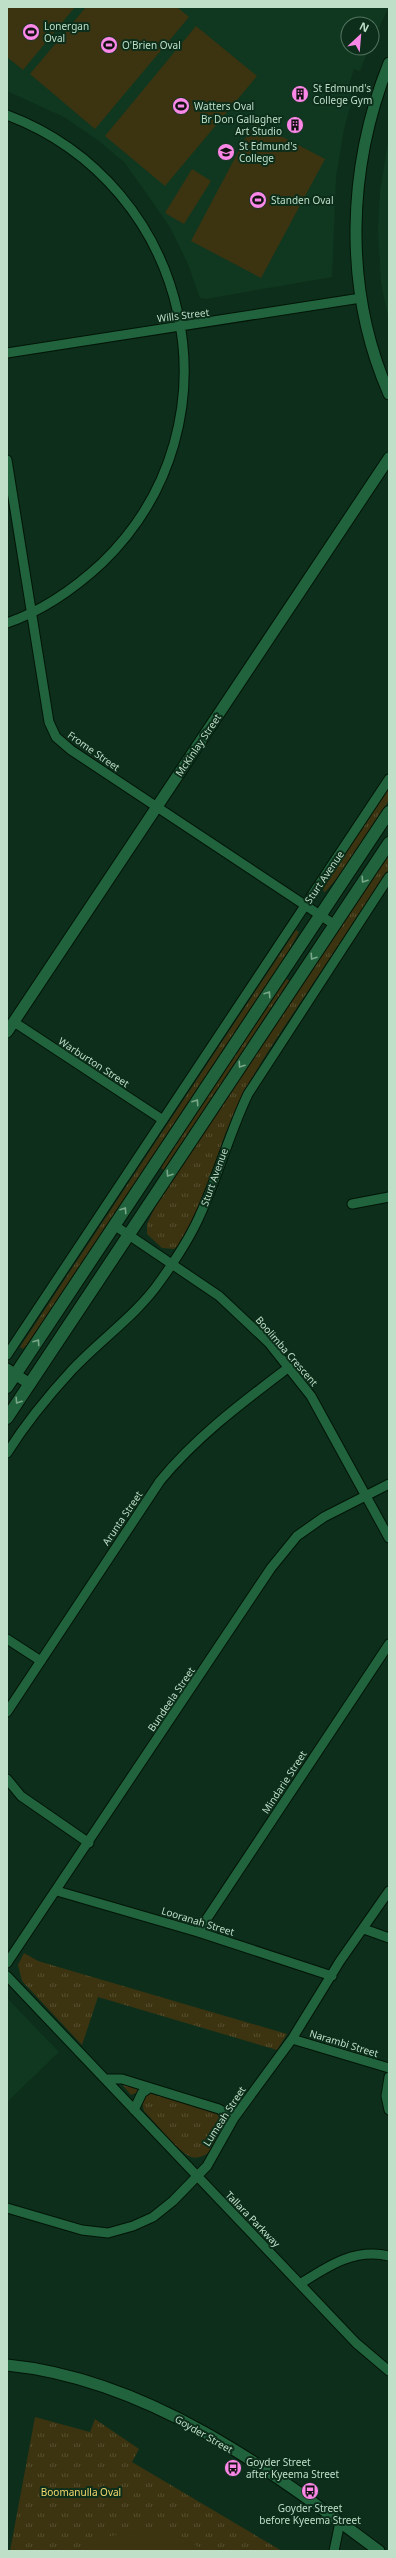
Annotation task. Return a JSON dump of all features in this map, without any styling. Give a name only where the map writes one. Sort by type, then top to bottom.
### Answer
[{"type":"main road","name":"Sturt Avenue","points":[[7,1387],[11,1372],[114,1225],[389,812]]},
{"type":"main road","points":[[7,1418],[389,843]]},
{"type":"street","points":[[389,63],[369,123],[359,181],[356,246],[361,298],[371,344],[389,394]]},
{"type":"street","points":[[7,114],[48,134],[78,154],[107,180],[126,201],[144,226],[164,263],[172,287],[181,326],[185,368],[181,412],[171,450],[156,489],[132,528],[106,558],[78,583],[31,612],[7,622]]},
{"type":"street","name":"Wills Street","points":[[7,354],[361,298]]},
{"type":"street","name":"McKinlay Street","points":[[7,1032],[389,458]]},
{"type":"street","name":"Frome Street","points":[[7,460],[49,722],[56,737],[71,750],[335,925]]},
{"type":"street","name":"Sturt Avenue","points":[[7,1355],[389,779]]},
{"type":"street","name":"Sturt Avenue","points":[[7,1453],[29,1419],[72,1370],[131,1315],[172,1264],[200,1216],[233,1125],[248,1094],[389,877]]},
{"type":"street","name":"Warburton Street","points":[[14,1022],[162,1120]]},
{"type":"street","points":[[352,1204],[389,1197]]},
{"type":"street","name":"Boolimba Crescent","points":[[114,1225],[219,1296],[245,1319],[289,1367],[311,1396],[367,1495],[389,1538]]},
{"type":"street","name":"Arunta Street","points":[[7,1712],[160,1481],[178,1459],[214,1425],[289,1367]]},
{"type":"street","points":[[11,1372],[30,1384]]},
{"type":"street","name":"Bundeela Street","points":[[7,1963],[57,1891],[280,1557],[298,1536],[318,1521],[389,1484]]},
{"type":"street","points":[[7,1639],[41,1661]]},
{"type":"street","name":"Mindarie Street","points":[[198,1932],[389,1644]]},
{"type":"street","points":[[7,1779],[21,1796],[89,1843]]},
{"type":"street","name":"Looranah Street","points":[[57,1891],[198,1932],[332,1976]]},
{"type":"street","name":"Lumeah Street","points":[[7,2208],[82,2230],[108,2233],[133,2226],[153,2217],[173,2201],[207,2166],[234,2118],[292,2039],[340,1961],[364,1929],[389,1891]]},
{"type":"street","points":[[364,1929],[389,1938]]},
{"type":"street","name":"Tallara Parkway","points":[[7,1976],[356,2343],[389,2371]]},
{"type":"street","name":"Narambi Street","points":[[292,2039],[389,2068]]},
{"type":"street","points":[[105,2079],[113,2077],[219,2109],[234,2118]]},
{"type":"street","points":[[389,2077],[386,2096],[389,2110]]},
{"type":"street","points":[[134,2110],[142,2093],[149,2088]]},
{"type":"street","points":[[300,2284],[335,2262],[353,2255],[377,2253],[389,2256]]},
{"type":"street","name":"Goyder Street","points":[[7,2365],[44,2370],[132,2396],[174,2416],[263,2468],[379,2551]]},
{"type":"street","points":[[334,2551],[340,2522]]},
{"type":"shaded area","name":"St Edmund's College","points":[[7,7],[389,7],[380,26],[380,16],[340,16],[340,56],[366,56],[360,71],[354,69],[348,88],[352,89],[350,94],[353,96],[344,129],[336,177],[332,277],[206,299],[200,298],[188,264],[170,227],[125,163],[99,141],[64,117],[7,91]]},
{"type":"shaded area","points":[[389,136],[389,321],[381,283],[378,228],[380,192]]},
{"type":"shaded area","points":[[7,1998],[59,2052],[7,2102]]},
{"type":"green space","name":"Lonergan Oval","points":[[7,7],[75,7],[23,70],[7,57]]},
{"type":"green space","name":"O'Brien Oval","points":[[86,7],[177,7],[189,17],[95,129],[30,74]]},
{"type":"green space","name":"Watters Oval","points":[[196,26],[257,76],[165,186],[105,136]]},
{"type":"green space","name":"Standen Oval","points":[[254,122],[325,159],[261,278],[191,241]]},
{"type":"green space","points":[[192,169],[211,181],[184,224],[165,213]]},
{"type":"green space","points":[[389,786],[389,800],[339,876],[325,892],[323,891],[326,881]]},
{"type":"green space","points":[[389,853],[389,869],[271,1047],[244,1093],[224,1137],[205,1192],[190,1228],[182,1241],[174,1249],[162,1248],[147,1234],[147,1224],[156,1205]]},
{"type":"green space","points":[[296,930],[299,932],[288,952],[36,1333],[23,1349],[20,1347]]},
{"type":"green space","points":[[285,978],[290,981],[284,992],[165,1171],[161,1168],[169,1154]]},
{"type":"green space","points":[[24,1953],[38,1961],[287,2034],[277,2050],[98,1997],[82,2045],[22,1981],[18,1965]]},
{"type":"green space","points":[[120,2082],[141,2088],[141,2091],[131,2095]]},
{"type":"green space","points":[[152,2092],[219,2113],[222,2119],[222,2127],[217,2143],[212,2150],[205,2155],[191,2157],[173,2143],[144,2111],[142,2102],[147,2094]]},
{"type":"green space","name":"Boomanulla Oval","points":[[35,2417],[90,2432],[95,2419],[139,2449],[132,2462],[282,2551],[10,2551]]},
{"type":"green space","points":[[140,2530],[174,2535],[204,2551],[85,2551],[107,2537]]},
{"type":"place","name":"Lonergan Oval","points":[[31,32]]},
{"type":"place","name":"O'Brien Oval","points":[[109,45]]},
{"type":"place","name":"St Edmund's College Gym","points":[[300,94]]},
{"type":"place","name":"Watters Oval","points":[[181,106]]},
{"type":"place","name":"Br Don Gallagher Art Studio","points":[[295,125]]},
{"type":"place","name":"St Edmund's College","points":[[226,152]]},
{"type":"place","name":"Standen Oval","points":[[258,200]]},
{"type":"place","name":"Goyder Street after Kyeema Street","points":[[233,2468]]},
{"type":"place","name":"Goyder Street before Kyeema Street","points":[[310,2491]]}]
